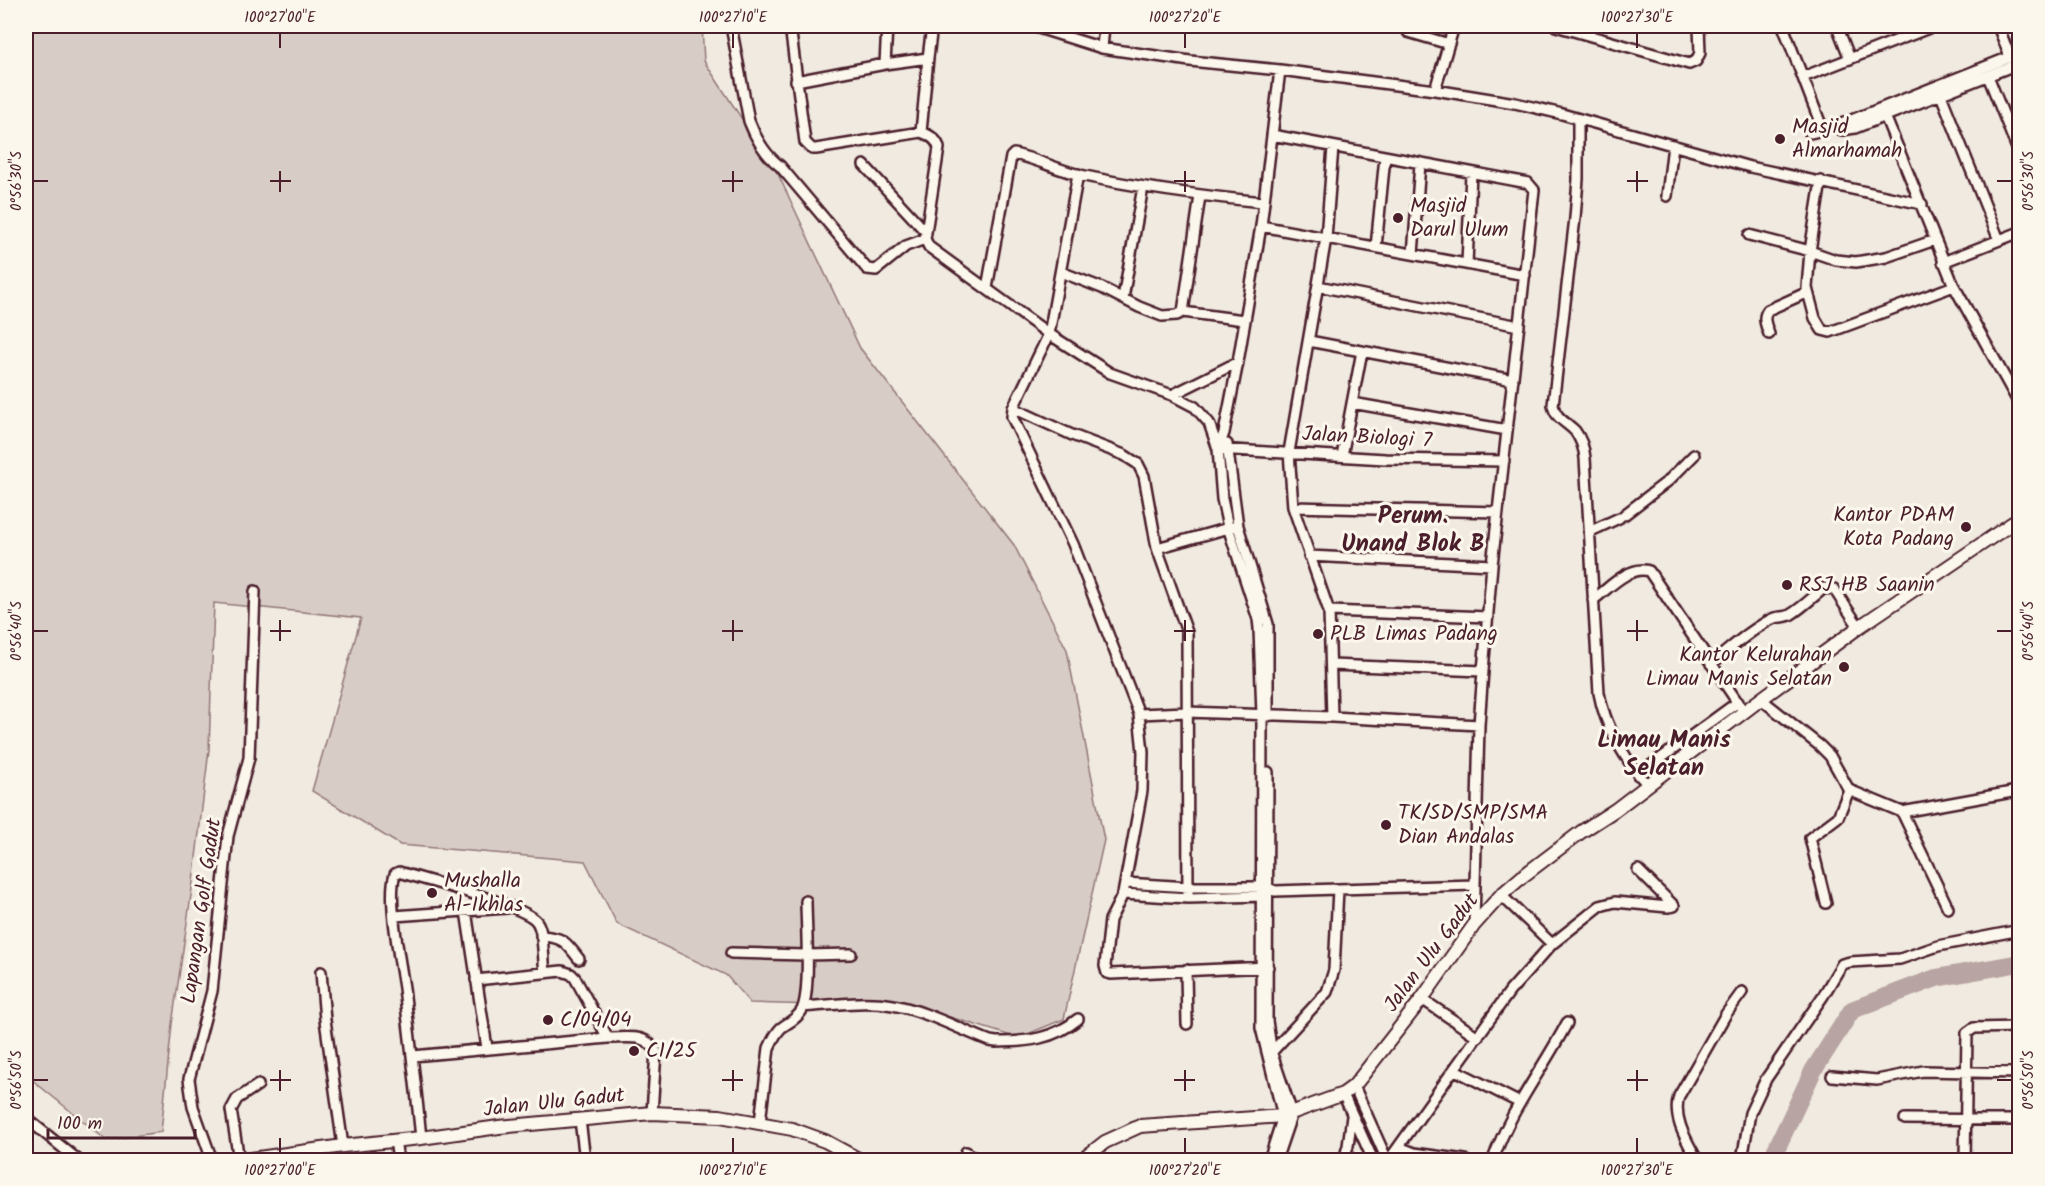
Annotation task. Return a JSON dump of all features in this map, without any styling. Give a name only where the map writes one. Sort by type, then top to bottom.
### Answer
[{"type":"street","points":[[731,26],[749,121],[753,131],[769,158],[780,166],[867,269],[876,270],[906,246],[926,236]]},
{"type":"street","points":[[791,26],[804,142],[812,149],[921,132],[938,142],[926,236],[929,247],[1049,334],[1110,373],[1172,395],[1195,407],[1209,423],[1223,449]]},
{"type":"street","points":[[885,64],[887,26]]},
{"type":"street","points":[[921,132],[932,26]]},
{"type":"street","points":[[1032,26],[1102,48],[1190,61],[1435,90],[1515,103],[1750,167],[1922,204]]},
{"type":"street","points":[[1102,48],[1104,26]]},
{"type":"street","points":[[1406,26],[1408,32],[1449,44]]},
{"type":"street","points":[[1435,90],[1454,26]]},
{"type":"street","points":[[1556,26],[1689,64],[1696,61],[1700,53],[1699,26]]},
{"type":"street","points":[[1783,26],[1822,130]]},
{"type":"street","points":[[1837,26],[1850,60]]},
{"type":"street","points":[[1803,77],[1934,26]]},
{"type":"street","points":[[1810,133],[1834,127],[2015,55],[1998,26]]},
{"type":"street","points":[[796,81],[928,58]]},
{"type":"street","points":[[1834,127],[1848,129],[2019,63]]},
{"type":"street","points":[[1276,1161],[1287,1114],[1261,1028],[1267,892],[1265,716],[1268,624],[1222,499],[1224,434],[1261,226],[1280,70]]},
{"type":"street","points":[[1988,76],[2019,156]]},
{"type":"street","points":[[1941,95],[1999,240]]},
{"type":"street","points":[[1885,116],[1954,286],[2019,405]]},
{"type":"street","points":[[1578,119],[1575,218],[1553,405],[1558,417],[1575,432],[1581,441],[1586,458],[1601,705],[1620,747],[1638,775],[1648,785]]},
{"type":"street","points":[[1272,135],[1528,183],[1533,190],[1492,566],[1483,671],[1479,725],[1474,925]]},
{"type":"street","points":[[1667,196],[1673,145]]},
{"type":"street","points":[[1332,717],[1329,611],[1293,507],[1289,452],[1326,238],[1333,147]]},
{"type":"street","points":[[987,288],[1012,155],[1017,154],[1078,174],[1143,187],[1263,202]]},
{"type":"street","points":[[1376,248],[1385,157]]},
{"type":"street","points":[[1413,254],[1420,164]]},
{"type":"street","points":[[864,165],[926,236]]},
{"type":"street","points":[[1467,264],[1471,173]]},
{"type":"street","points":[[1078,174],[1049,334],[1013,408],[1013,422],[1073,544],[1139,714],[1143,752],[1142,791],[1123,894],[1110,920],[1105,966],[1107,973],[1264,967]]},
{"type":"street","points":[[1821,182],[1810,251],[1807,288],[1815,318],[1822,330],[1830,332],[1954,286]]},
{"type":"street","points":[[1123,298],[1143,187]]},
{"type":"street","points":[[1183,312],[1200,195]]},
{"type":"street","points":[[1261,226],[1525,275]]},
{"type":"street","points":[[1943,261],[2019,232]]},
{"type":"street","points":[[1749,235],[1836,260],[1856,262],[1886,257],[1935,240]]},
{"type":"street","points":[[1061,272],[1123,298],[1139,308],[1162,316],[1177,315],[1183,312],[1244,320]]},
{"type":"street","points":[[1318,286],[1519,326]]},
{"type":"street","points":[[1769,334],[1764,321],[1768,310],[1808,292]]},
{"type":"street","points":[[1309,341],[1513,380]]},
{"type":"street","points":[[1342,456],[1362,351]]},
{"type":"street","points":[[1172,395],[1238,362]]},
{"type":"street","points":[[1352,403],[1508,430]]},
{"type":"street","points":[[1013,408],[1072,435],[1124,455],[1137,464],[1144,476],[1156,549],[1187,632],[1188,898]]},
{"type":"street","name":"Jalan Biologi 7","points":[[1223,449],[1342,456],[1504,461]]},
{"type":"street","points":[[1589,532],[1621,516],[1668,481],[1694,455]]},
{"type":"street","points":[[1293,507],[1498,512]]},
{"type":"street","name":"Jalan Ulu Gadut","points":[[1083,1161],[1105,1142],[1140,1126],[1287,1114],[1343,1094],[1354,1086],[1422,999],[1474,925],[1501,895],[1581,832],[1648,785],[1741,707],[1761,699],[1859,627],[2019,518]]},
{"type":"street","points":[[1156,549],[1233,526]]},
{"type":"street","points":[[1310,556],[1492,566]]},
{"type":"street","points":[[1593,600],[1631,572],[1641,568],[1649,571],[1741,707],[1638,775]]},
{"type":"street","points":[[1711,664],[1771,619],[1792,614],[1824,588],[1834,589],[1859,627]]},
{"type":"street","name":"Lapangan Golf Gadut","points":[[212,1161],[193,1107],[189,1079],[212,991],[228,836],[249,758],[255,591]]},
{"type":"street","points":[[1329,611],[1488,617]]},
{"type":"street","points":[[1331,665],[1483,671]]},
{"type":"street","points":[[1761,699],[1830,756],[1849,790],[1902,812],[2012,792],[2019,794]]},
{"type":"street","points":[[1139,714],[1187,712],[1479,725]]},
{"type":"street","points":[[1826,903],[1810,838],[1838,817],[1849,790]]},
{"type":"street","points":[[1902,812],[1948,908]]},
{"type":"street","points":[[2019,832],[2019,843]]},
{"type":"street","points":[[1354,1086],[1388,1161],[1510,991],[1552,944],[1600,906],[1615,902],[1674,906],[1638,870]]},
{"type":"street","points":[[421,1138],[413,1056],[394,916],[393,879],[395,874],[399,872],[526,913],[537,921],[545,972]]},
{"type":"street","points":[[1125,883],[1267,892]]},
{"type":"street","points":[[1123,894],[1188,898],[1267,892],[1475,885]]},
{"type":"street","points":[[1270,1055],[1327,992],[1332,981],[1338,890]]},
{"type":"street","points":[[1501,895],[1552,944]]},
{"type":"street","points":[[760,1122],[772,1042],[781,1029],[798,1015],[803,1007],[806,901]]},
{"type":"street","points":[[394,916],[512,908]]},
{"type":"street","points":[[466,911],[487,1048]]},
{"type":"street","points":[[1742,1161],[1750,1113],[1766,1079],[1842,964],[1900,959],[1938,946],[2019,930]]},
{"type":"street","points":[[541,936],[566,941],[579,959]]},
{"type":"street","points":[[731,953],[851,954]]},
{"type":"street","points":[[1186,970],[1186,1024]]},
{"type":"street","points":[[476,980],[545,972],[562,971],[571,974],[608,1038]]},
{"type":"street","points":[[321,972],[324,1020],[343,1146]]},
{"type":"street","points":[[1697,1161],[1682,1131],[1676,1104],[1726,1014],[1742,992]]},
{"type":"street","points":[[1422,999],[1478,1038]]},
{"type":"street","points":[[803,1007],[875,1004],[894,1006],[911,1010],[996,1042],[1042,1039],[1078,1019]]},
{"type":"street","points":[[1492,1161],[1498,1144],[1520,1103],[1567,1023]]},
{"type":"street","points":[[1965,1161],[1967,1033],[1974,1028],[2019,1027]]},
{"type":"street","points":[[413,1056],[608,1038],[643,1039],[651,1043],[656,1051],[652,1113]]},
{"type":"street","points":[[1455,1070],[1520,1103]]},
{"type":"street","points":[[1832,1076],[1877,1080],[1912,1072],[2019,1073]]},
{"type":"street","points":[[239,1161],[231,1110],[237,1099],[258,1085]]},
{"type":"street","points":[[1343,1094],[1373,1161]]},
{"type":"street","name":"Jalan Ulu Gadut","points":[[244,1161],[499,1127],[652,1113],[720,1116],[792,1129],[825,1141],[860,1161]]},
{"type":"street","points":[[1344,1161],[1350,1139],[1352,1113]]},
{"type":"street","points":[[1269,1161],[1287,1114]]},
{"type":"street","points":[[26,1118],[78,1161]]},
{"type":"street","points":[[1905,1119],[2019,1120]]},
{"type":"street","points":[[580,1120],[585,1161]]},
{"type":"street","points":[[396,1140],[398,1161]]},
{"type":"street","points":[[1399,1147],[1414,1153],[1465,1161]]},
{"type":"street","points":[[966,1152],[977,1161]]},
{"type":"shaded area","points":[[26,26],[702,26],[704,61],[778,174],[860,348],[1014,545],[1067,650],[1104,840],[1064,1019],[1018,1038],[921,1008],[750,1003],[726,975],[617,924],[585,861],[400,845],[312,791],[361,618],[214,603],[209,750],[193,882],[172,1024],[161,1132],[106,1140],[26,1075]]},
{"type":"waterway","points":[[1771,1160],[1813,1071],[1852,1010],[1936,978],[2020,963]]},
{"type":"place","name":"Masjid Almarhamah","points":[[1780,139]]},
{"type":"place","name":"Masjid Darul Ulum","points":[[1398,218]]},
{"type":"place","name":"Kantor PDAM Kota Padang","points":[[1966,527]]},
{"type":"place","name":"RSJ HB Saanin","points":[[1787,585]]},
{"type":"place","name":"PLB Limas Padang","points":[[1318,634]]},
{"type":"place","name":"Kantor Kelurahan Limau Manis Selatan","points":[[1844,667]]},
{"type":"place","name":"TK/SD/SMP/SMA Dian Andalas","points":[[1386,825]]},
{"type":"place","name":"Mushalla Al-Ikhlas","points":[[432,893]]},
{"type":"place","name":"C/04/04","points":[[548,1020]]},
{"type":"place","name":"C1/25","points":[[634,1051]]},
{"type":"district","name":"Perum. Unand Blok B","points":[[1413,530]]},
{"type":"district","name":"Limau Manis Selatan","points":[[1664,754]]}]
